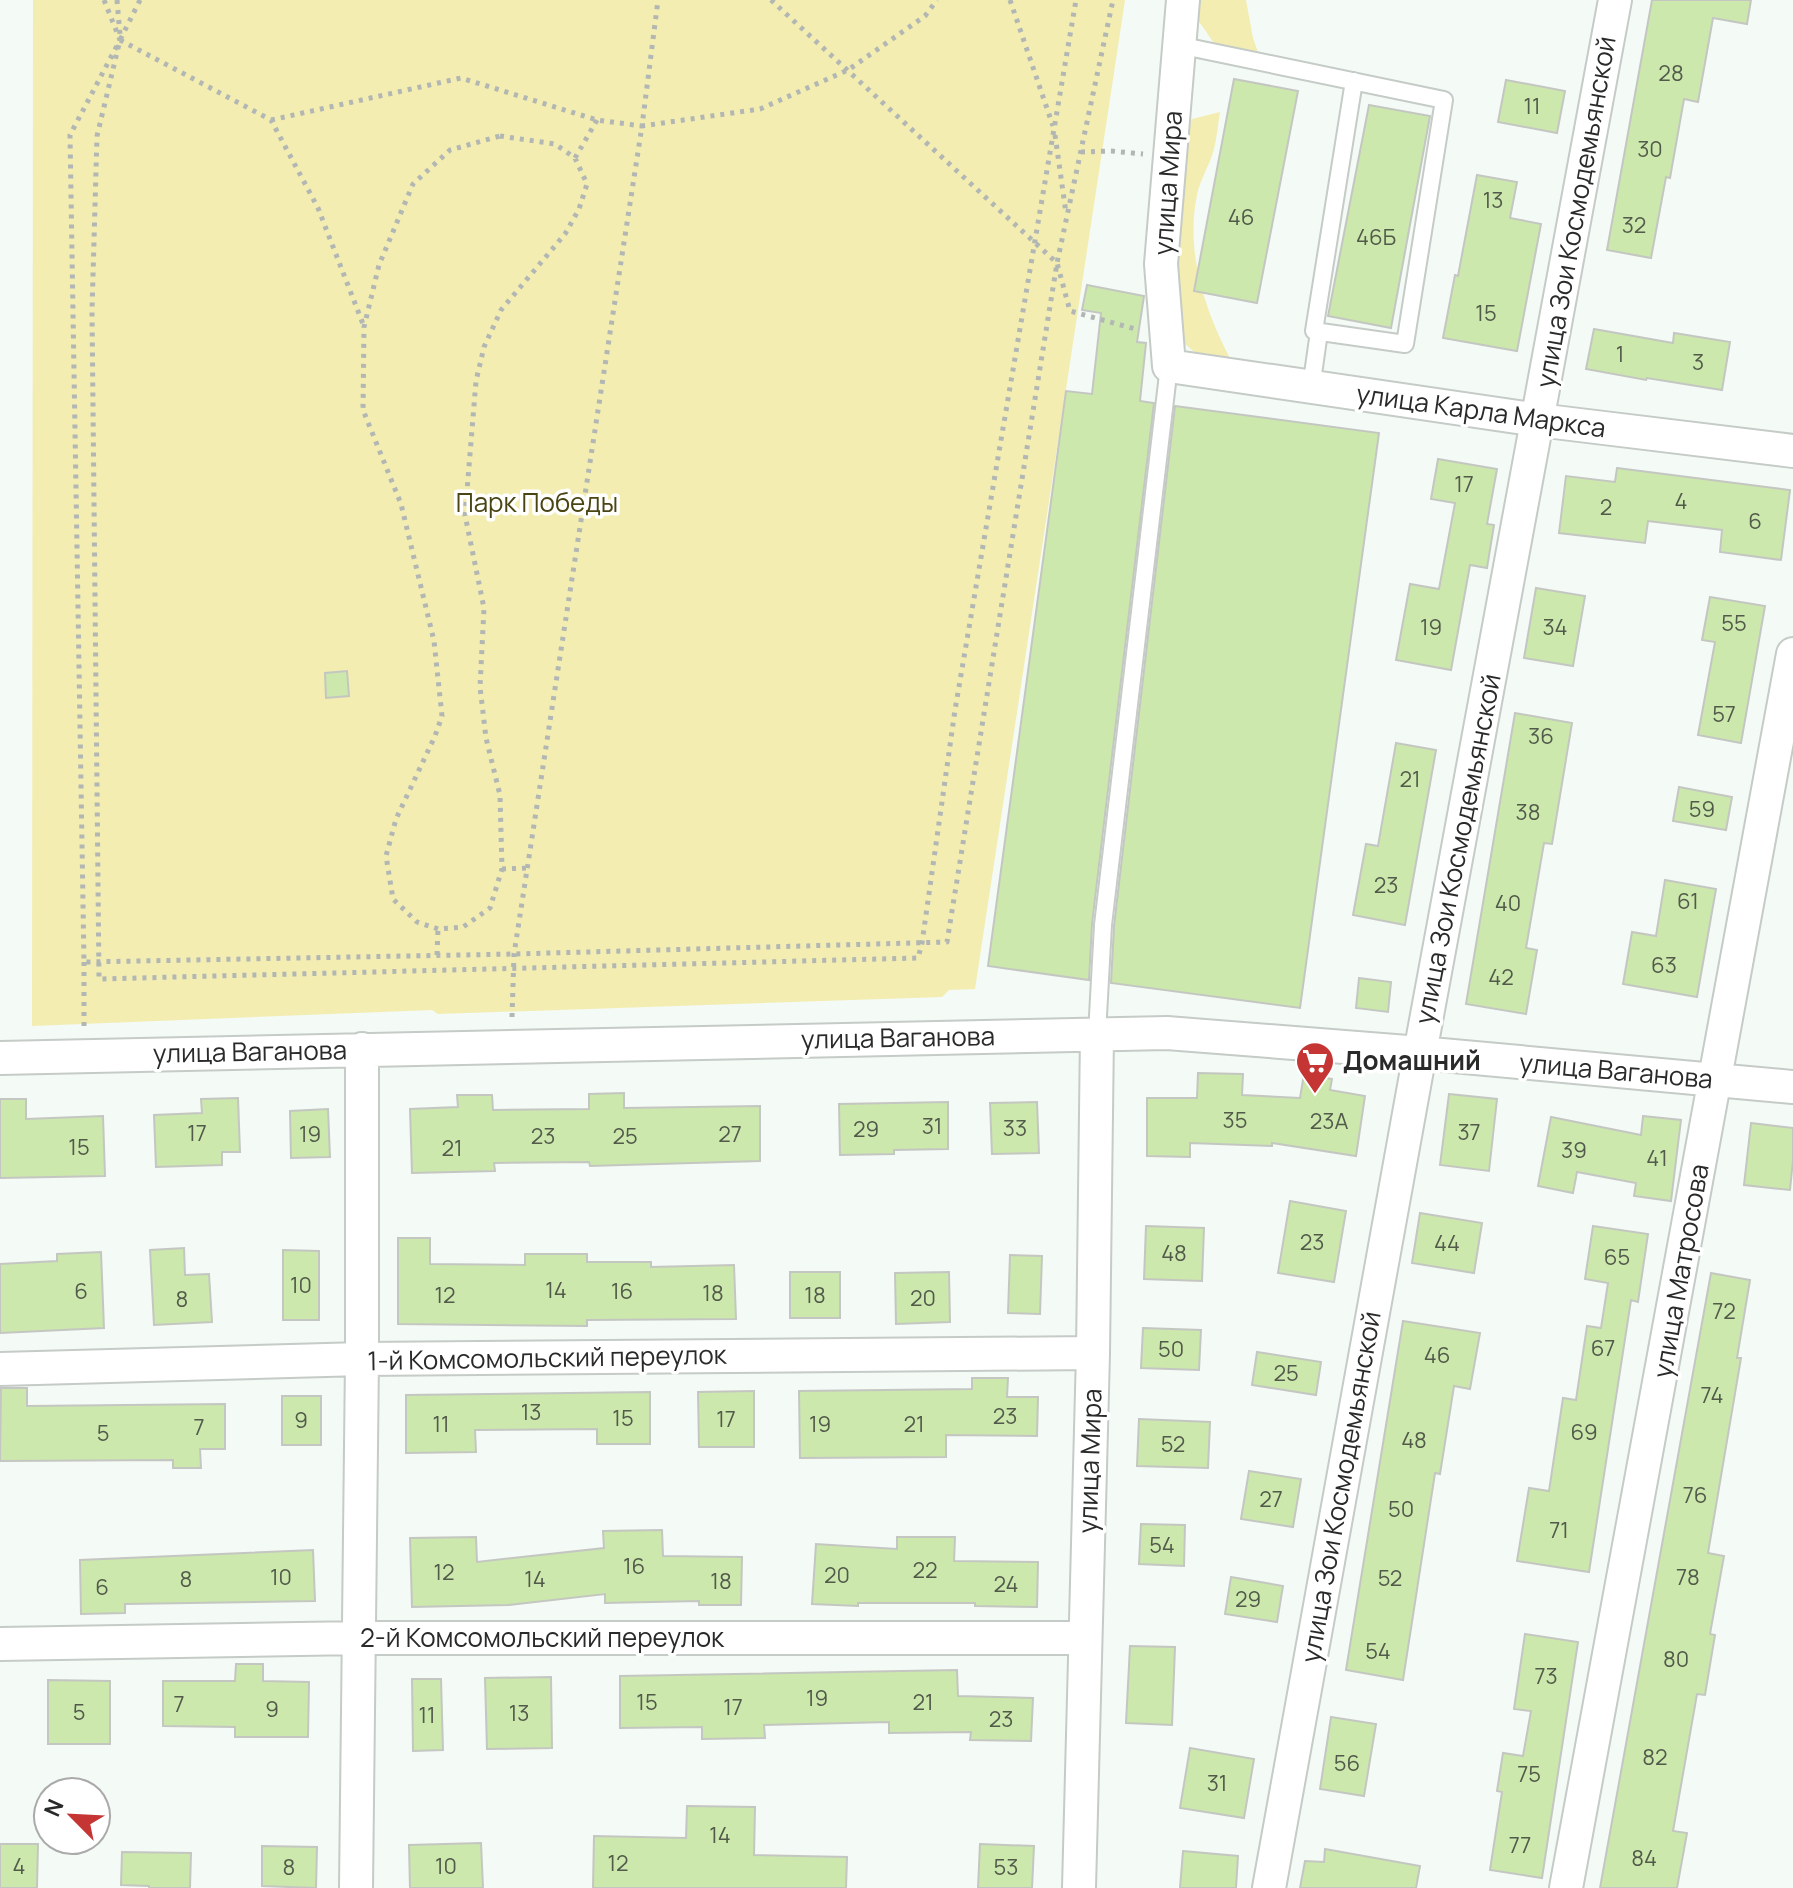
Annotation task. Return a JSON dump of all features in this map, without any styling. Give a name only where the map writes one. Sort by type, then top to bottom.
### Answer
[{"type":"street","name":"улица Мира","points":[[1168,352],[1161,264],[1183,0]]},
{"type":"street","name":"улица Зои Космодемьянской","points":[[1269,1888],[1615,0]]},
{"type":"street","name":"улица Карла Маркса","points":[[1168,352],[1311,388],[1793,451]]},
{"type":"street","name":"улица Матросова","points":[[1566,1888],[1793,654]]},
{"type":"street","name":"улица Ваганова","points":[[0,1058],[1167,1033],[1793,1087]]},
{"type":"street","name":"улица Мира","points":[[1079,1888],[1093,1353],[1097,1034]]},
{"type":"street","points":[[356,1888],[362,1049]]},
{"type":"street","name":"1-й Комсомольский переулок","points":[[0,1369],[362,1359],[1093,1353]]},
{"type":"street","name":"2-й Комсомольский переулок","points":[[0,1644],[359,1638],[1085,1638]]},
{"type":"lane","points":[[1178,45],[1354,81],[1444,100],[1405,344],[1314,331],[1354,81]]},
{"type":"lane","points":[[1311,388],[1319,332]]},
{"type":"lane","points":[[1097,1034],[1103,925],[1168,352]]},
{"type":"path","points":[[104,0],[120,40],[271,120],[318,208],[364,327]]},
{"type":"path","points":[[117,0],[120,40],[97,136],[92,311],[99,979],[918,958],[955,710],[1076,0]]},
{"type":"path","points":[[83,1056],[70,135],[140,0]]},
{"type":"path","points":[[511,1046],[514,954],[642,126],[658,0]]},
{"type":"path","points":[[771,0],[1057,263],[1070,311],[1168,352]]},
{"type":"path","points":[[271,120],[461,78],[597,120],[642,126],[760,109],[848,70],[925,16],[937,0]]},
{"type":"path","points":[[1010,0],[1054,128],[1067,218]]},
{"type":"path","points":[[84,962],[947,942],[1057,263],[1113,0]]},
{"type":"path","points":[[575,158],[597,120]]},
{"type":"path","points":[[500,136],[555,144],[575,158],[587,184],[579,209],[565,234],[501,310],[484,347],[476,381],[465,515],[484,608],[480,687],[486,738],[500,795],[502,869],[490,908],[463,927],[438,929],[417,922],[393,899],[386,856],[396,819],[442,716],[434,641],[401,504],[363,410],[364,327],[379,265],[413,184],[450,150],[500,136]]},
{"type":"path","points":[[1081,152],[1111,151],[1169,157]]},
{"type":"path","points":[[502,869],[527,868]]},
{"type":"path","points":[[437,955],[438,929]]},
{"type":"green space","name":"Парк Победы","points":[[33,0],[1125,0],[975,989],[949,990],[942,997],[438,1014],[432,1010],[32,1026]]},
{"type":"green space","points":[[1192,0],[1246,0],[1259,55],[1221,53],[1193,13]]},
{"type":"green space","points":[[1220,112],[1214,149],[1197,195],[1194,238],[1206,302],[1232,362],[1206,362],[1171,332],[1153,268],[1148,208],[1171,156],[1192,119]]},
{"type":"building","points":[[1652,0],[1751,0],[1747,24],[1713,18],[1698,102],[1684,99],[1651,258],[1607,250]]},
{"type":"building","points":[[1234,79],[1298,91],[1257,303],[1194,291]]},
{"type":"building","points":[[1506,80],[1565,91],[1557,133],[1498,122]]},
{"type":"building","points":[[1369,105],[1430,116],[1391,328],[1328,316]]},
{"type":"building","points":[[1477,175],[1517,182],[1510,218],[1541,224],[1517,351],[1443,338]]},
{"type":"building","points":[[1087,285],[1144,296],[1137,342],[1146,343],[1140,401],[1154,403],[1092,924],[1089,980],[988,966],[1066,391],[1092,394],[1101,313],[1082,310]]},
{"type":"building","points":[[1594,329],[1673,343],[1674,333],[1730,342],[1722,390],[1586,369]]},
{"type":"building","points":[[1175,406],[1379,433],[1300,1008],[1111,983],[1114,926]]},
{"type":"building","points":[[1438,459],[1497,469],[1487,524],[1494,525],[1487,568],[1470,565],[1451,670],[1396,660],[1410,584],[1439,589],[1455,503],[1431,499]]},
{"type":"building","points":[[1617,468],[1790,490],[1781,560],[1720,552],[1722,530],[1648,521],[1645,543],[1559,533],[1566,476],[1615,482]]},
{"type":"building","points":[[1536,588],[1585,596],[1573,666],[1524,658]]},
{"type":"building","points":[[1710,597],[1765,606],[1741,743],[1698,735],[1715,642],[1702,640]]},
{"type":"building","points":[[347,671],[349,696],[326,698],[325,673]]},
{"type":"building","points":[[1515,713],[1572,723],[1552,844],[1544,843],[1526,948],[1537,950],[1526,1014],[1466,1004]]},
{"type":"building","points":[[1396,743],[1436,750],[1405,925],[1353,915],[1366,844],[1378,846]]},
{"type":"building","points":[[1679,787],[1732,797],[1726,830],[1673,821]]},
{"type":"building","points":[[1665,880],[1716,889],[1697,997],[1623,984],[1632,932],[1656,936]]},
{"type":"building","points":[[1359,978],[1391,982],[1388,1012],[1356,1008]]},
{"type":"building","points":[[1198,1073],[1243,1074],[1242,1095],[1300,1098],[1304,1074],[1332,1079],[1330,1090],[1365,1096],[1356,1156],[1272,1143],[1272,1146],[1190,1143],[1190,1157],[1147,1156],[1147,1098],[1197,1098]]},
{"type":"building","points":[[624,1093],[624,1108],[760,1106],[760,1161],[590,1166],[589,1162],[494,1163],[495,1171],[412,1173],[410,1109],[458,1107],[457,1095],[492,1095],[493,1110],[589,1109],[589,1094]]},
{"type":"building","points":[[1449,1094],[1497,1099],[1489,1171],[1440,1165]]},
{"type":"building","points":[[238,1098],[240,1152],[222,1152],[222,1165],[156,1167],[154,1115],[202,1113],[201,1099]]},
{"type":"building","points":[[0,1099],[26,1099],[26,1119],[103,1116],[105,1176],[0,1178]]},
{"type":"building","points":[[948,1102],[948,1149],[840,1155],[839,1104]]},
{"type":"building","points":[[1037,1102],[1039,1153],[992,1154],[990,1103]]},
{"type":"building","points":[[328,1109],[330,1157],[291,1158],[290,1111]]},
{"type":"building","points":[[1643,1116],[1681,1120],[1671,1201],[1634,1196],[1636,1183],[1577,1172],[1573,1193],[1538,1186],[1551,1117],[1641,1135]]},
{"type":"building","points":[[1751,1123],[1793,1128],[1790,1190],[1744,1185]]},
{"type":"building","points":[[1290,1201],[1346,1211],[1334,1282],[1278,1273]]},
{"type":"building","points":[[1420,1213],[1482,1223],[1474,1273],[1412,1263]]},
{"type":"building","points":[[1146,1226],[1204,1228],[1202,1281],[1144,1279]]},
{"type":"building","points":[[1593,1226],[1648,1234],[1638,1302],[1631,1300],[1589,1572],[1517,1561],[1529,1488],[1549,1491],[1563,1398],[1576,1400],[1587,1326],[1601,1328],[1608,1283],[1585,1279]]},
{"type":"building","points":[[398,1238],[430,1238],[430,1264],[525,1265],[525,1254],[587,1254],[587,1262],[651,1262],[651,1267],[734,1265],[736,1319],[587,1320],[587,1326],[398,1324]]},
{"type":"building","points":[[184,1248],[185,1275],[209,1274],[212,1322],[154,1325],[150,1250]]},
{"type":"building","points":[[283,1250],[319,1251],[319,1320],[283,1320]]},
{"type":"building","points":[[101,1252],[104,1328],[0,1333],[0,1264],[57,1261],[57,1254]]},
{"type":"building","points":[[1010,1255],[1042,1256],[1040,1314],[1008,1313]]},
{"type":"building","points":[[790,1272],[840,1272],[840,1318],[790,1318]]},
{"type":"building","points":[[949,1272],[950,1322],[896,1324],[895,1273]]},
{"type":"building","points":[[1711,1273],[1750,1280],[1737,1358],[1741,1358],[1708,1553],[1724,1556],[1710,1634],[1715,1635],[1705,1695],[1697,1694],[1673,1831],[1687,1833],[1677,1888],[1600,1888]]},
{"type":"building","points":[[1403,1321],[1480,1333],[1470,1389],[1454,1386],[1440,1474],[1435,1473],[1403,1680],[1346,1670]]},
{"type":"building","points":[[1143,1328],[1201,1330],[1199,1370],[1141,1368]]},
{"type":"building","points":[[1257,1352],[1321,1362],[1316,1395],[1252,1385]]},
{"type":"building","points":[[972,1378],[1008,1378],[1007,1397],[1038,1397],[1037,1436],[946,1435],[946,1457],[800,1458],[799,1391],[972,1389]]},
{"type":"building","points":[[1,1388],[27,1388],[27,1406],[225,1404],[225,1449],[200,1449],[201,1468],[173,1468],[173,1460],[0,1461]]},
{"type":"building","points":[[754,1391],[754,1447],[699,1447],[698,1392]]},
{"type":"building","points":[[650,1392],[650,1444],[597,1444],[597,1429],[475,1430],[476,1452],[406,1453],[406,1395]]},
{"type":"building","points":[[282,1396],[321,1396],[321,1445],[282,1445]]},
{"type":"building","points":[[1139,1419],[1210,1422],[1208,1468],[1137,1466]]},
{"type":"building","points":[[1249,1471],[1301,1479],[1293,1527],[1241,1519]]},
{"type":"building","points":[[1141,1524],[1185,1525],[1184,1566],[1139,1564]]},
{"type":"building","points":[[662,1530],[663,1556],[742,1557],[741,1605],[699,1605],[699,1601],[605,1603],[605,1594],[509,1605],[412,1607],[410,1538],[476,1537],[477,1562],[604,1548],[603,1531]]},
{"type":"building","points":[[897,1537],[955,1537],[954,1561],[1038,1562],[1037,1607],[975,1606],[975,1603],[812,1604],[816,1544],[897,1549]]},
{"type":"building","points":[[313,1550],[315,1601],[125,1604],[125,1613],[81,1614],[80,1560]]},
{"type":"building","points":[[1231,1577],[1283,1586],[1277,1622],[1225,1614]]},
{"type":"building","points":[[1525,1634],[1578,1642],[1542,1878],[1490,1870],[1502,1792],[1497,1791],[1503,1753],[1523,1756],[1531,1711],[1514,1709]]},
{"type":"building","points":[[1130,1646],[1175,1647],[1172,1725],[1126,1723]]},
{"type":"building","points":[[236,1664],[263,1664],[263,1681],[309,1682],[308,1737],[235,1737],[235,1727],[163,1726],[163,1681],[235,1681]]},
{"type":"building","points":[[957,1670],[958,1696],[1033,1698],[1031,1741],[970,1740],[971,1732],[889,1733],[889,1722],[764,1725],[765,1738],[702,1739],[702,1727],[620,1728],[620,1676]]},
{"type":"building","points":[[551,1677],[552,1748],[487,1749],[485,1678]]},
{"type":"building","points":[[412,1679],[441,1679],[443,1750],[413,1751]]},
{"type":"building","points":[[48,1680],[110,1681],[110,1744],[48,1744]]},
{"type":"building","points":[[1331,1717],[1376,1724],[1364,1796],[1320,1789]]},
{"type":"building","points":[[1190,1748],[1254,1759],[1244,1818],[1180,1808]]},
{"type":"building","points":[[687,1806],[755,1807],[754,1855],[847,1857],[846,1888],[593,1888],[594,1836],[686,1838]]},
{"type":"building","points":[[481,1843],[483,1888],[410,1888],[409,1845]]},
{"type":"building","points":[[0,1844],[32,1844],[32,1856],[38,1856],[37,1888],[0,1888]]},
{"type":"building","points":[[980,1844],[1034,1846],[1032,1888],[978,1888]]},
{"type":"building","points":[[262,1846],[317,1847],[316,1888],[262,1886]]},
{"type":"building","points":[[1325,1849],[1420,1866],[1416,1888],[1300,1888],[1305,1861],[1324,1862]]},
{"type":"building","points":[[1183,1851],[1238,1856],[1236,1888],[1180,1888]]},
{"type":"building","points":[[122,1852],[191,1853],[190,1888],[121,1885]]},
{"type":"place","name":"Домашний","points":[[1315,1095]]}]
